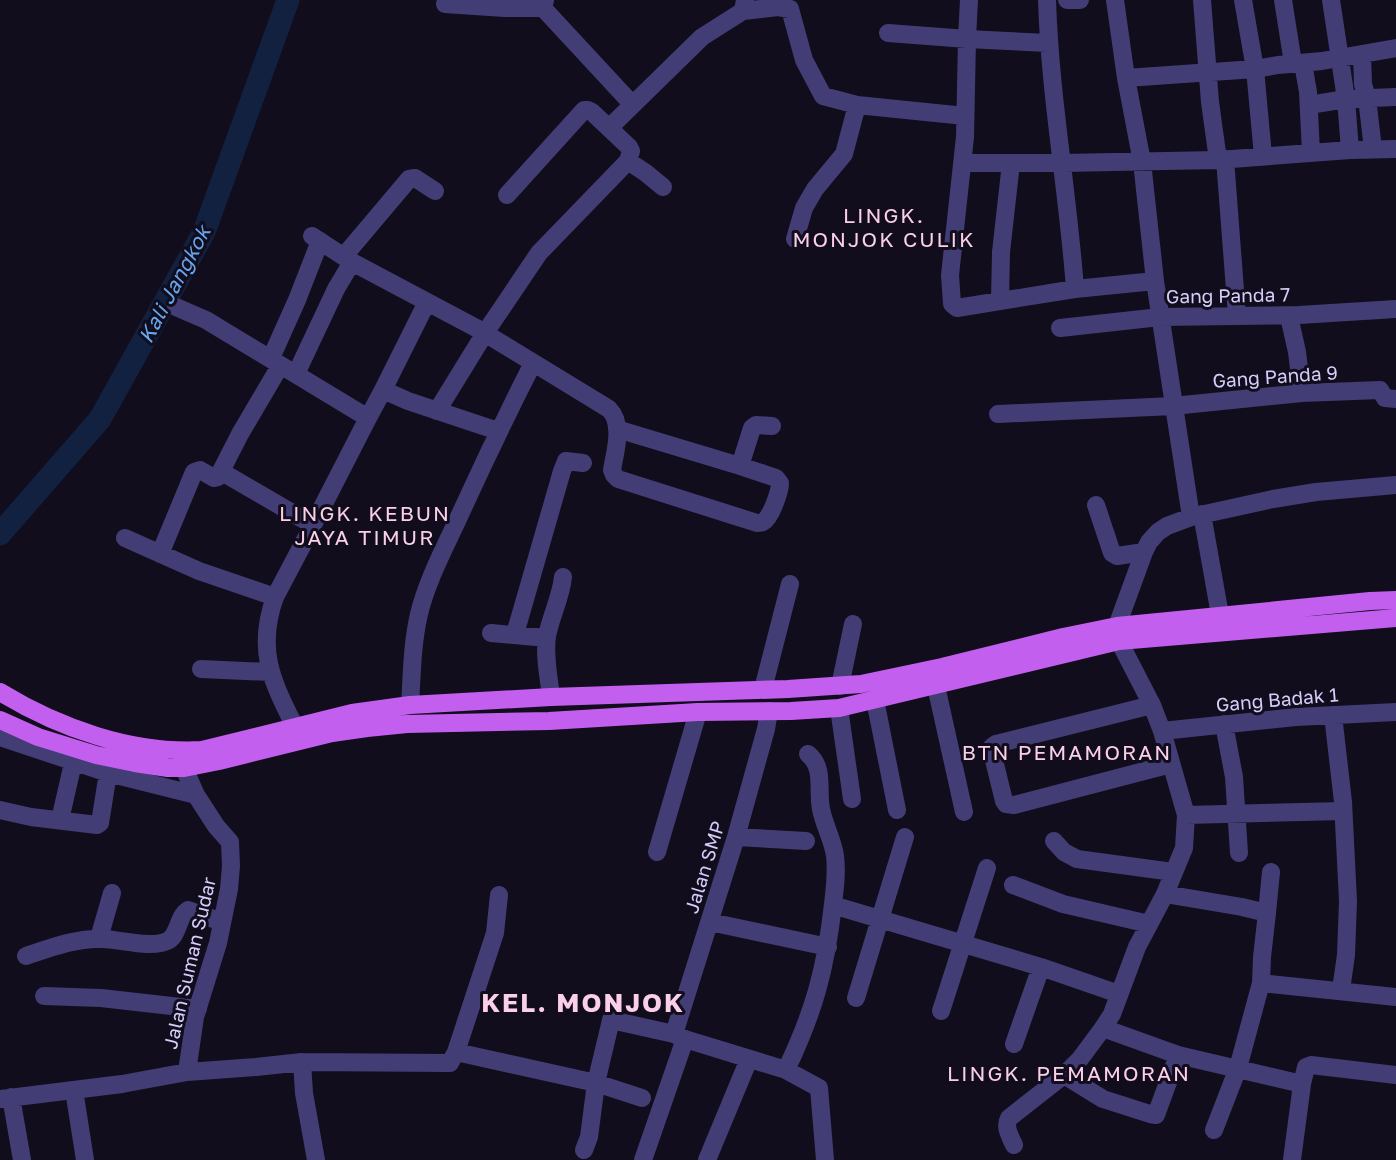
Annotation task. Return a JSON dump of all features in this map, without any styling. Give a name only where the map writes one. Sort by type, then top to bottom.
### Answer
[{"type":"main road","points":[[0,720],[38,737],[96,755],[169,768],[218,747],[352,713],[410,705],[861,684],[936,686],[1118,633],[1220,615],[1396,600]]},
{"type":"main road","points":[[4,694],[44,715],[96,735],[183,760],[219,761],[332,733],[407,724],[839,708],[875,700],[903,685],[1063,637],[1396,618]]},
{"type":"main road","points":[[501,700],[504,722]]},
{"type":"street","points":[[970,0],[963,163],[950,275],[952,304],[957,308],[1075,289],[1155,281]]},
{"type":"street","points":[[1047,0],[1051,76],[1063,163],[1075,289]]},
{"type":"street","points":[[1067,0],[1080,0]]},
{"type":"street","points":[[1115,0],[1142,162],[1155,281],[1173,406],[1220,615]]},
{"type":"street","points":[[1202,0],[1210,102],[1221,160],[1237,316]]},
{"type":"street","points":[[1243,0],[1255,69],[1263,156]]},
{"type":"street","points":[[1283,0],[1309,105],[1311,152]]},
{"type":"street","points":[[1331,0],[1346,99],[1350,150]]},
{"type":"street","points":[[445,4],[505,8],[544,4],[632,104]]},
{"type":"street","points":[[609,128],[702,37],[744,5],[790,9],[804,60],[820,92],[828,98],[857,105],[965,116]]},
{"type":"street","points":[[888,33],[1048,43]]},
{"type":"street","points":[[1126,78],[1255,69],[1396,48]]},
{"type":"street","points":[[1362,55],[1363,84],[1373,149]]},
{"type":"street","points":[[1309,105],[1346,99],[1396,97]]},
{"type":"street","points":[[794,239],[803,208],[844,154],[857,105]]},
{"type":"street","points":[[437,411],[540,253],[628,161],[630,149],[592,112],[584,110],[507,195]]},
{"type":"street","points":[[963,163],[1221,160],[1311,152],[1396,149]]},
{"type":"street","points":[[628,161],[663,187]]},
{"type":"street","points":[[1000,301],[1001,252],[1011,163]]},
{"type":"street","points":[[160,554],[194,472],[200,470],[216,478],[222,472],[240,434],[282,366],[336,289],[348,259],[409,179],[415,178],[435,191]]},
{"type":"street","points":[[282,366],[297,300],[316,239],[485,334],[610,409],[615,416],[617,429],[612,470],[615,477],[755,523],[761,523],[767,518],[779,494],[780,483],[776,478],[617,429]]},
{"type":"street","points":[[295,727],[270,673],[266,652],[270,612],[275,597],[427,302]]},
{"type":"street","points":[[176,307],[206,320],[368,418]]},
{"type":"street","name":"Gang Panda 7","points":[[1060,328],[1160,317],[1289,316],[1396,309]]},
{"type":"street","points":[[1289,316],[1297,352],[1301,393]]},
{"type":"street","points":[[410,705],[413,650],[419,611],[443,550],[533,363]]},
{"type":"street","points":[[383,390],[498,431]]},
{"type":"street","name":"Gang Panda 9","points":[[998,414],[1173,406],[1301,393],[1388,395]]},
{"type":"street","points":[[740,466],[752,428],[756,425],[772,426]]},
{"type":"street","points":[[515,634],[562,471],[566,461],[583,463]]},
{"type":"street","points":[[222,472],[313,525]]},
{"type":"street","points":[[1013,1145],[1006,1123],[1009,1118],[1064,1076],[1080,1059],[1112,1014],[1137,947],[1165,894],[1184,848],[1186,815],[1162,732],[1118,633],[1149,542],[1167,526],[1196,515],[1316,492],[1396,485]]},
{"type":"street","points":[[1096,505],[1112,553],[1117,556],[1144,552]]},
{"type":"street","points":[[125,538],[199,570],[275,597]]},
{"type":"street","points":[[551,697],[547,638],[563,577]]},
{"type":"street","points":[[763,689],[790,584]]},
{"type":"street","points":[[840,686],[853,624]]},
{"type":"street","points":[[491,633],[547,638]]},
{"type":"street","points":[[201,669],[270,673]]},
{"type":"street","points":[[936,686],[964,812]]},
{"type":"street","points":[[875,700],[897,810]]},
{"type":"street","points":[[1152,705],[996,744],[992,747],[992,752],[1004,801],[1014,805],[1171,764]]},
{"type":"street","points":[[839,708],[852,799]]},
{"type":"street","name":"Jalan SMP","points":[[643,1160],[736,837],[769,711]]},
{"type":"street","points":[[657,852],[698,712]]},
{"type":"street","name":"Gang Badak 1","points":[[1162,732],[1297,717],[1396,712]]},
{"type":"street","points":[[1334,715],[1348,901],[1346,955],[1341,990]]},
{"type":"street","points":[[1224,724],[1234,777],[1239,853]]},
{"type":"street","points":[[0,737],[73,763],[196,795]]},
{"type":"street","points":[[786,1070],[815,1002],[828,947],[836,876],[835,852],[821,811],[818,793],[819,769],[808,754]]},
{"type":"street","name":"Jalan Suman Sudar","points":[[183,760],[196,795],[230,842],[230,878],[222,922],[190,1042],[187,1072]]},
{"type":"street","points":[[60,820],[73,763]]},
{"type":"street","points":[[0,810],[31,817],[99,824],[108,773]]},
{"type":"street","points":[[1186,815],[1343,811]]},
{"type":"street","points":[[736,837],[806,841]]},
{"type":"street","points":[[856,998],[905,837]]},
{"type":"street","points":[[1054,841],[1064,852],[1077,859],[1173,872]]},
{"type":"street","points":[[941,1011],[987,867]]},
{"type":"street","points":[[1214,1130],[1238,1068],[1261,983],[1271,872]]},
{"type":"street","points":[[1013,885],[1063,904],[1149,925]]},
{"type":"street","points":[[99,938],[112,893]]},
{"type":"street","points":[[1165,894],[1267,914]]},
{"type":"street","points":[[22,1160],[5,1098],[187,1072],[302,1062],[452,1062],[495,933],[499,895]]},
{"type":"street","points":[[833,905],[1119,993]]},
{"type":"street","points":[[26,956],[55,946],[99,938],[165,943],[172,939],[183,913],[188,910],[222,922]]},
{"type":"street","points":[[710,922],[828,947]]},
{"type":"street","points":[[1014,1044],[1041,967]]},
{"type":"street","points":[[1261,983],[1396,996]]},
{"type":"street","points":[[44,996],[101,998],[198,1009]]},
{"type":"street","points":[[584,1150],[589,1137],[596,1083],[611,1020],[680,1036],[786,1070],[815,1084],[821,1093],[825,1160]]},
{"type":"street","points":[[1103,1028],[1178,1055],[1302,1084]]},
{"type":"street","points":[[456,1052],[596,1083],[642,1098]]},
{"type":"street","points":[[1064,1076],[1103,1099],[1156,1115],[1178,1055]]},
{"type":"street","points":[[707,1160],[749,1059]]},
{"type":"street","points":[[302,1062],[304,1093],[316,1160]]},
{"type":"street","points":[[1292,1160],[1305,1069],[1311,1065],[1396,1075]]},
{"type":"street","points":[[74,1090],[85,1160]]},
{"type":"waterway","name":"Kali Jangkok","points":[[0,534],[100,419],[204,232],[288,0]]},
{"type":"district","name":"LINGK. MONJOK CULIK","points":[[884,227]]},
{"type":"district","name":"LINGK. KEBUN JAYA TIMUR","points":[[365,525]]},
{"type":"district","name":"BTN PEMAMORAN","points":[[1067,752]]},
{"type":"district","name":"KEL. MONJOK","points":[[583,1002]]},
{"type":"district","name":"LINGK. PEMAMORAN","points":[[1069,1073]]}]
